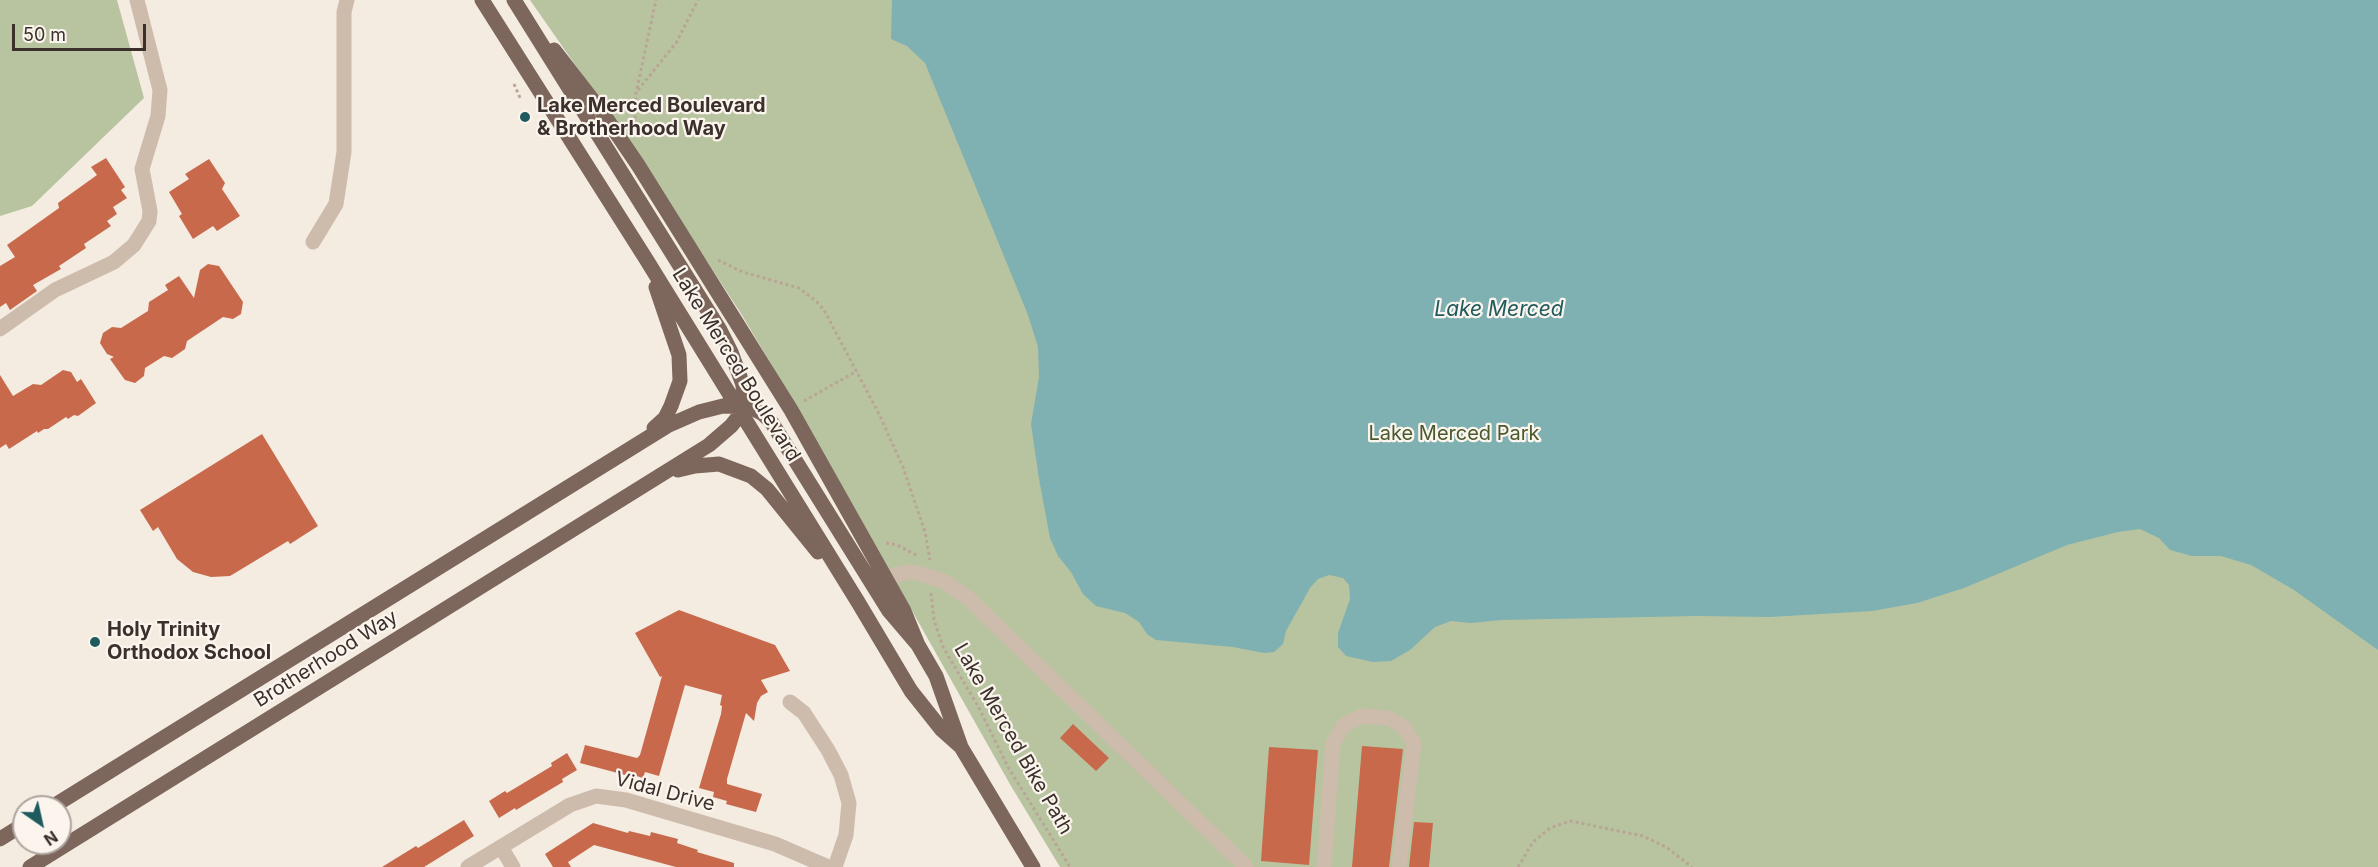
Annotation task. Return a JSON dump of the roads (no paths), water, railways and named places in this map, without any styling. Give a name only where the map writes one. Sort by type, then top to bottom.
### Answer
[{"type":"main road","name":"Lake Merced Boulevard","points":[[482,0],[741,407],[910,691],[942,730],[961,747]]},
{"type":"main road","name":"Lake Merced Boulevard","points":[[515,0],[602,112],[658,196],[791,410],[904,611],[918,645],[936,676],[961,747],[1033,867]]},
{"type":"main road","points":[[515,0],[720,330],[741,378],[741,407],[731,426],[709,445],[643,487]]},
{"type":"main road","points":[[622,454],[644,438],[665,418],[677,394],[680,381],[679,355],[646,259]]},
{"type":"main road","points":[[622,454],[684,418],[699,412],[741,407],[763,414],[775,426],[889,611],[918,645]]},
{"type":"main road","name":"Brotherhood Way","points":[[71,795],[622,454]]},
{"type":"main road","points":[[643,487],[681,469],[708,464],[731,467],[751,476],[767,489],[858,602]]},
{"type":"main road","name":"Brotherhood Way","points":[[30,867],[643,487]]},
{"type":"street","points":[[0,329],[55,290],[114,262],[134,245],[149,221],[150,212],[142,169],[158,116],[160,90],[137,0]]},
{"type":"street","points":[[313,242],[336,204],[344,152],[344,12],[348,0]]},
{"type":"street","points":[[886,578],[907,572],[931,576],[943,581],[968,598],[1246,867]]},
{"type":"street","points":[[790,702],[804,713],[828,750],[841,775],[849,803],[846,835],[835,867]]},
{"type":"street","points":[[1324,867],[1333,743],[1344,725],[1362,716],[1388,718],[1403,726],[1414,743],[1399,867]]},
{"type":"street","name":"Vidal Drive","points":[[468,867],[570,805],[596,796],[626,800],[775,844],[828,867]]},
{"type":"street","points":[[501,847],[513,867]]},
{"type":"water","name":"Lake Merced","points":[[892,0],[2378,0],[2378,650],[2294,590],[2251,565],[2221,556],[2192,556],[2170,550],[2159,538],[2140,529],[2067,545],[1964,588],[1917,603],[1872,611],[1770,617],[1696,616],[1501,620],[1471,623],[1451,621],[1435,627],[1410,650],[1391,661],[1373,662],[1346,656],[1338,647],[1338,633],[1350,599],[1349,585],[1343,578],[1329,575],[1318,579],[1310,588],[1286,631],[1283,644],[1274,652],[1264,653],[1233,647],[1156,640],[1147,634],[1139,622],[1125,613],[1096,606],[1083,594],[1071,572],[1058,556],[1050,538],[1031,424],[1039,377],[1038,347],[1028,315],[925,63],[907,46],[891,39]]},
{"type":"place","name":"Lake Merced Boulevard & Brotherhood Way","points":[[525,117]]},
{"type":"place","name":"Holy Trinity Orthodox School","points":[[95,642]]},
{"type":"park label","name":"Lake Merced Park","points":[[1454,434]]}]
